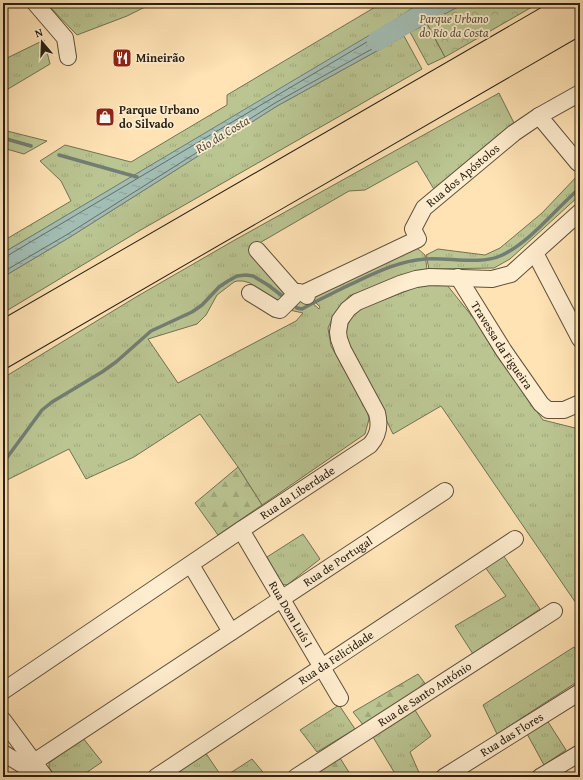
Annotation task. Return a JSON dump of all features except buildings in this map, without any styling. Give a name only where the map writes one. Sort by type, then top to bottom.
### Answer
[{"type":"highway","points":[[3,332],[572,3]]},
{"type":"highway","points":[[3,357],[580,23]]},
{"type":"street","points":[[35,3],[65,38],[68,57]]},
{"type":"street","name":"Rua dos Apóstolos","points":[[297,297],[418,239],[413,229],[424,208],[514,133],[539,116],[580,93]]},
{"type":"street","points":[[539,116],[578,163]]},
{"type":"street","name":"Rua da Liberdade","points":[[3,691],[241,530],[366,449],[374,441],[379,425],[377,413],[343,350],[339,339],[338,332],[340,320],[348,309],[357,302],[416,279],[430,277],[458,277],[492,279],[511,274],[580,212]]},
{"type":"street","points":[[250,293],[280,310],[297,297],[257,250]]},
{"type":"street","points":[[535,253],[580,339]]},
{"type":"street","name":"Travessa da Figueira","points":[[458,277],[504,351],[541,404],[548,410],[564,410],[580,403]]},
{"type":"street","name":"Rua de Portugal","points":[[34,762],[445,491]]},
{"type":"street","name":"Rua Dom Luís I","points":[[241,530],[340,698]]},
{"type":"street","name":"Rua da Felicidade","points":[[156,777],[515,539]]},
{"type":"street","points":[[191,565],[231,632]]},
{"type":"street","name":"Rua de Santo António","points":[[296,777],[554,611]]},
{"type":"street","name":"Rua das Flores","points":[[444,777],[580,692]]},
{"type":"street","points":[[3,720],[44,777]]},
{"type":"street","points":[[3,753],[44,777]]},
{"type":"street","points":[[540,777],[580,753]]},
{"type":"green space","points":[[46,3],[112,3],[119,8],[127,3],[153,3],[127,16],[77,35]]},
{"type":"green space","points":[[382,3],[416,3],[417,5],[375,33],[3,253],[3,241],[71,201],[61,181],[40,161],[65,145],[131,162],[227,105],[227,95]]},
{"type":"green space","name":"Parque Urbano do Rio da Costa","points":[[416,3],[539,3],[445,57]]},
{"type":"green space","points":[[427,24],[445,57],[428,65],[410,32]]},
{"type":"green space","points":[[404,36],[422,69],[139,231],[3,313],[3,277],[70,237],[277,106]]},
{"type":"green space","points":[[44,40],[50,64],[3,92],[3,60]]},
{"type":"green space","points":[[499,93],[516,127],[435,191],[417,161],[365,190],[349,191],[256,245],[291,295],[281,305],[250,283],[237,281],[217,295],[206,315],[197,324],[148,339],[178,383],[296,321],[303,313],[285,309],[306,297],[319,309],[320,307],[308,295],[417,248],[425,255],[427,269],[417,271],[349,296],[334,315],[328,328],[331,346],[367,410],[369,419],[365,434],[262,505],[238,467],[200,414],[134,457],[86,479],[69,449],[3,482],[3,378],[136,297],[233,241]]},
{"type":"green space","points":[[3,130],[47,141],[24,154],[3,148]]},
{"type":"green space","points":[[580,173],[580,195],[510,259],[494,268],[429,269],[426,255],[438,249],[485,255],[500,248],[542,213]]},
{"type":"green space","points":[[422,285],[447,285],[475,320],[495,353],[543,420],[575,428],[580,431],[580,609],[441,406],[393,434],[346,337],[347,326],[355,311]]},
{"type":"green space","points":[[238,467],[262,505],[218,535],[195,503]]},
{"type":"green space","points":[[303,534],[320,559],[287,585],[281,584],[267,557]]},
{"type":"green space","points":[[503,555],[540,609],[473,654],[455,626],[506,596],[485,567]]},
{"type":"green space","points":[[574,647],[580,657],[580,680],[497,734],[483,705]]},
{"type":"green space","points":[[418,674],[427,686],[364,726],[353,712]]},
{"type":"green space","points":[[339,705],[355,729],[317,752],[300,730]]},
{"type":"green space","points":[[415,710],[431,736],[410,752],[421,777],[397,777],[373,737]]},
{"type":"green space","points":[[545,717],[566,750],[544,765],[526,732]]},
{"type":"green space","points":[[83,738],[102,762],[80,777],[55,777],[49,767],[49,763]]},
{"type":"green space","points":[[205,752],[222,777],[182,777],[176,769]]},
{"type":"green space","points":[[340,758],[352,777],[312,777]]},
{"type":"green space","points":[[252,759],[267,777],[224,777]]},
{"type":"water","points":[[420,3],[427,3],[440,17],[410,32],[401,17]]},
{"type":"water","points":[[435,3],[465,3],[445,14]]},
{"type":"water","points":[[395,20],[404,36],[277,106],[70,237],[3,277],[3,253]]},
{"type":"waterway","name":"Rio da Costa","points":[[377,41],[441,3]]},
{"type":"waterway","points":[[3,138],[31,146]]},
{"type":"waterway","points":[[59,155],[137,177]]},
{"type":"waterway","points":[[292,303],[297,308],[302,309],[384,269],[415,260],[483,260],[500,256],[511,250],[532,234],[580,188]]},
{"type":"waterway","points":[[3,463],[42,410],[52,402],[116,362],[151,331],[192,312],[202,305],[219,287],[228,281],[237,276],[253,276],[285,298]]},
{"type":"place","name":"Mineirão","points":[[122,58]]},
{"type":"place","name":"Parque Urbano do Silvado","points":[[105,117]]}]
